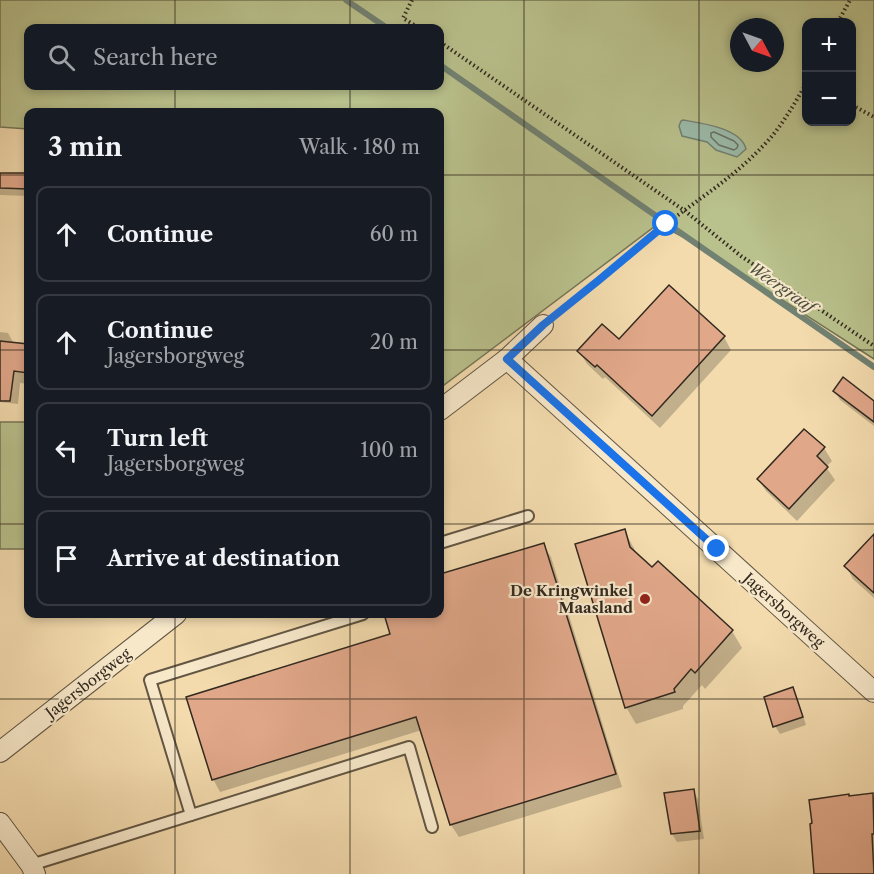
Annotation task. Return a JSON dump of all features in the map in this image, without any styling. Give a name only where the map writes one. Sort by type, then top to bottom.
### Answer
[{"type":"street","points":[[444,407],[507,359],[543,325]]},
{"type":"street","name":"Jagersborgweg","points":[[507,359],[874,692]]},
{"type":"street","name":"Jagersborgweg","points":[[0,752],[171,618]]},
{"type":"street","points":[[0,823],[33,870]]},
{"type":"lane","points":[[444,542],[528,516]]},
{"type":"lane","points":[[192,815],[150,680],[350,618]]},
{"type":"lane","points":[[33,870],[192,815],[409,747],[432,827]]},
{"type":"path","points":[[412,0],[403,18],[413,24]]},
{"type":"path","points":[[840,18],[850,0]]},
{"type":"path","points":[[444,45],[685,211],[741,256],[874,346]]},
{"type":"path","points":[[543,325],[654,233],[724,182],[762,148],[785,120],[802,92]]},
{"type":"path","points":[[856,107],[874,117]]},
{"type":"green space","points":[[0,0],[874,0],[874,359],[689,240],[658,224],[444,385],[444,108],[24,108],[24,129],[0,127]]},
{"type":"green space","points":[[0,422],[24,422],[24,549],[0,549]]},
{"type":"water","points":[[683,120],[729,131],[743,142],[746,149],[737,157],[716,150],[707,142],[682,136],[679,126]]},
{"type":"building","points":[[0,173],[24,173],[24,189],[0,188]]},
{"type":"building","points":[[669,285],[725,336],[652,416],[597,365],[595,367],[577,351],[602,324],[619,339]]},
{"type":"building","points":[[0,341],[24,344],[24,372],[14,371],[10,401],[0,401]]},
{"type":"building","points":[[843,377],[874,401],[874,422],[833,391]]},
{"type":"building","points":[[804,429],[825,447],[817,456],[828,467],[789,509],[757,479]]},
{"type":"building","name":"De Kringwinkel Maasland","points":[[625,529],[630,547],[652,567],[658,561],[733,630],[695,673],[691,669],[674,689],[675,692],[625,708],[575,544]]},
{"type":"building","points":[[874,534],[874,593],[844,566]]},
{"type":"building","points":[[544,543],[616,774],[450,825],[416,717],[212,780],[186,697],[390,634],[385,618],[444,618],[444,573]]},
{"type":"building","points":[[793,687],[803,717],[773,727],[764,697]]},
{"type":"building","points":[[694,789],[700,831],[671,834],[664,793]]},
{"type":"building","points":[[873,793],[874,874],[814,874],[809,800]]},
{"type":"waterway","points":[[346,0],[381,24]]},
{"type":"waterway","points":[[444,68],[659,218]]},
{"type":"waterway","name":"Weergraaf","points":[[675,229],[874,367]]},
{"type":"place","name":"De Kringwinkel Maasland","points":[[645,599]]},
{"type":"route","points":[[666,224],[543,325],[507,359],[717,549]]}]
